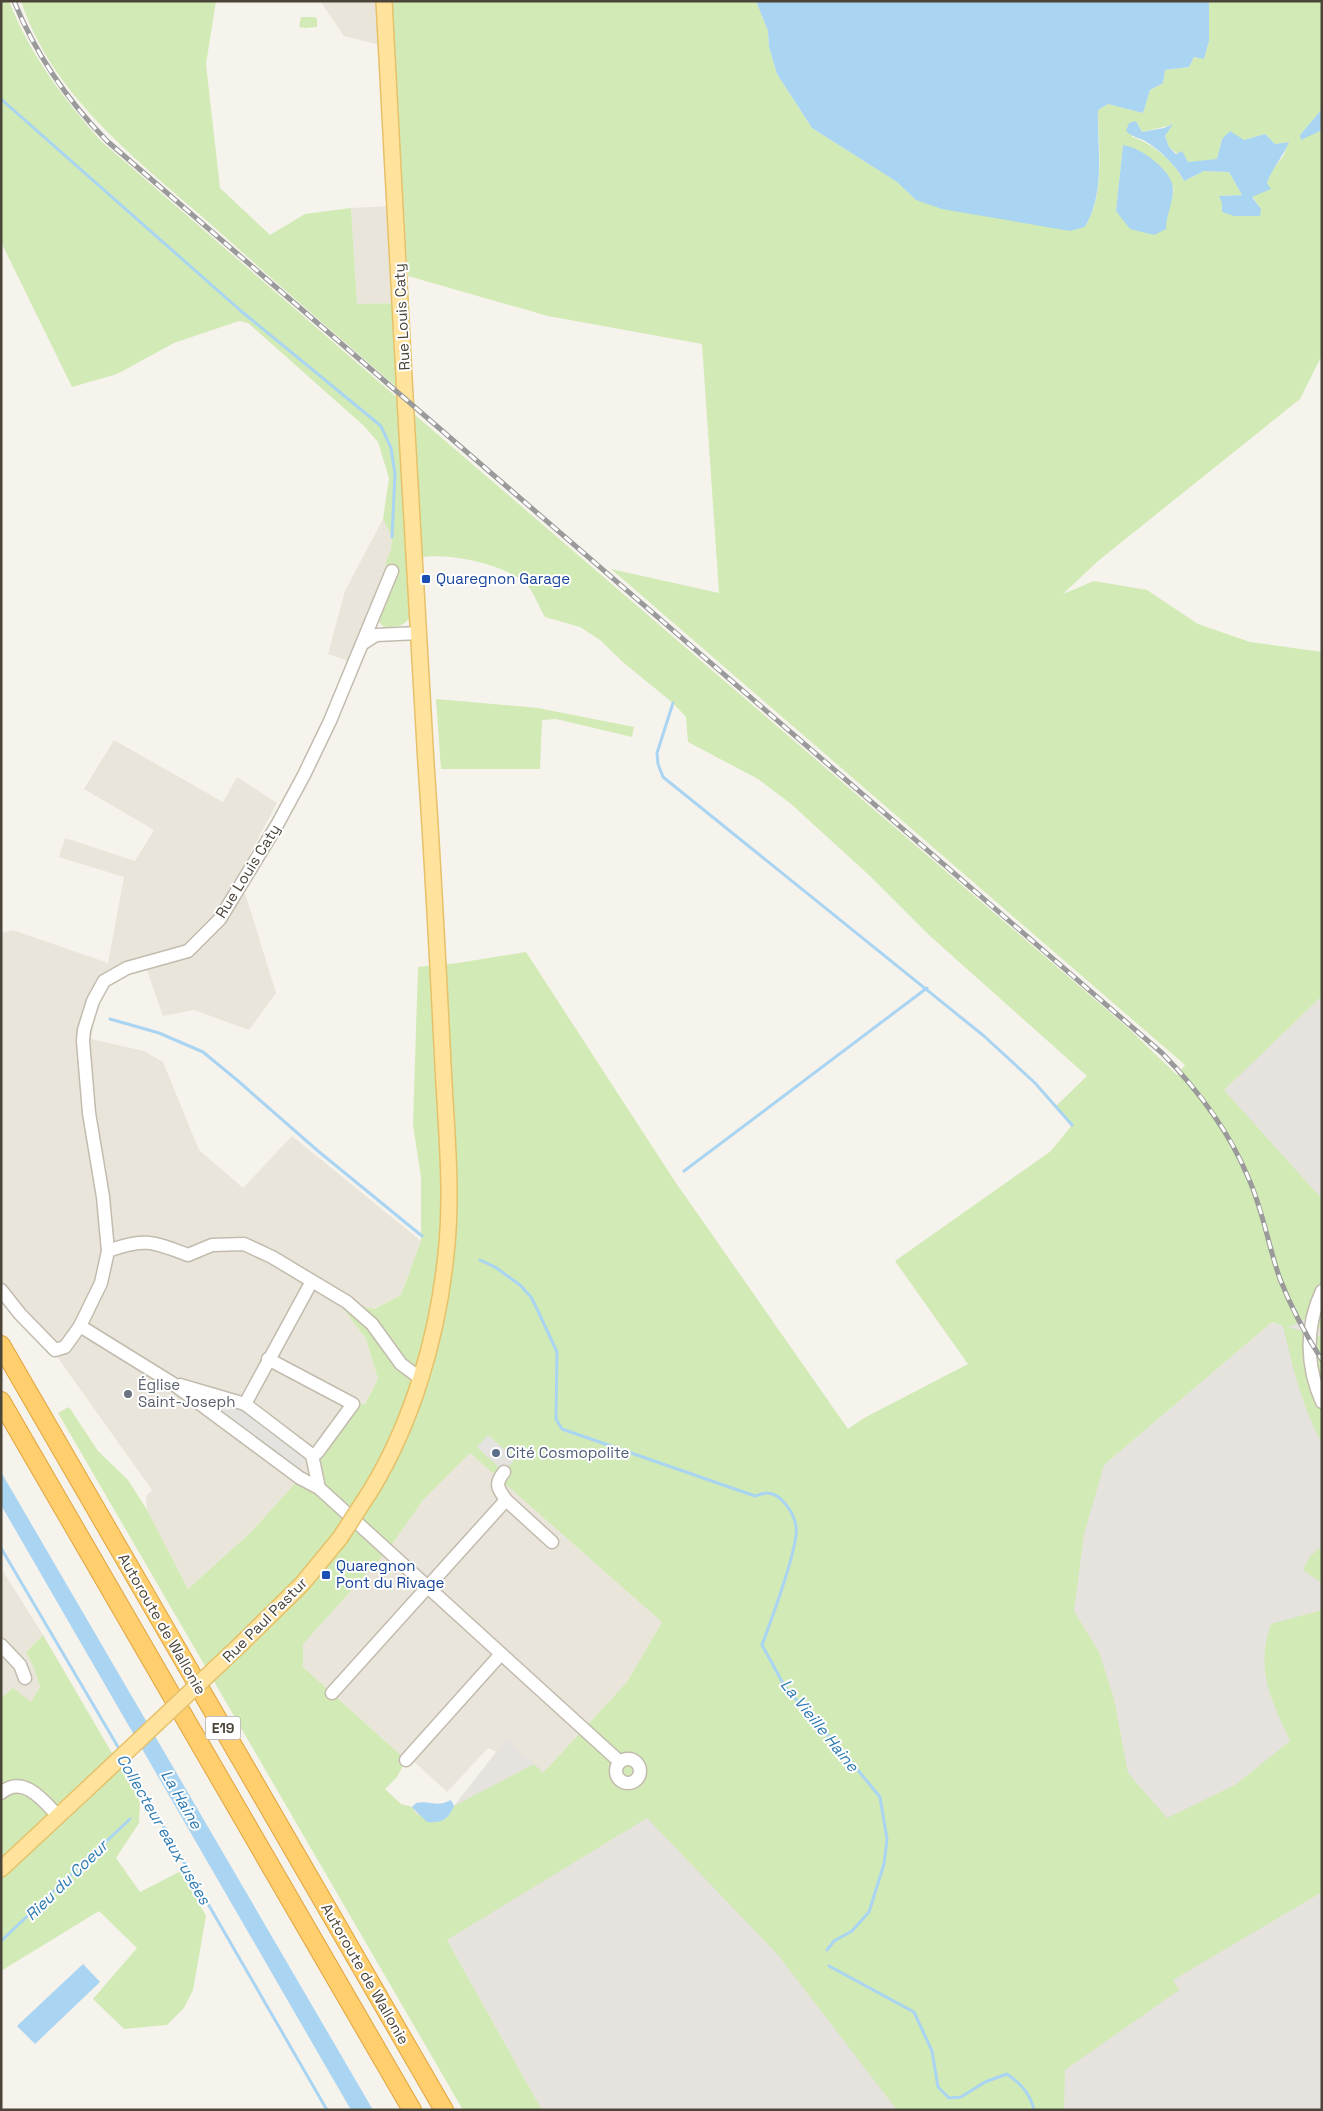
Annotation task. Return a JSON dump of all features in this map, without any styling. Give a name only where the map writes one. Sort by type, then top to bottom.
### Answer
[{"type":"highway","name":"Autoroute de Wallonie","points":[[1,1345],[444,2110]]},
{"type":"highway","name":"Autoroute de Wallonie","points":[[1,1401],[412,2110]]},
{"type":"main road","name":"Rue Louis Caty","points":[[384,1],[434,878],[448,1169],[447,1249]]},
{"type":"main road","name":"Rue Paul Pastur","points":[[1,1869],[242,1644],[302,1584],[340,1538],[371,1490],[399,1436],[420,1378],[440,1302],[447,1249]]},
{"type":"street","name":"Rue Louis Caty","points":[[1,1290],[55,1350],[65,1346],[80,1326],[101,1283],[108,1250],[103,1197],[89,1112],[83,1041],[84,1030],[93,1001],[99,989],[110,976],[127,968],[188,951],[220,919],[246,873],[277,826],[304,775],[330,721],[392,571]]},
{"type":"street","points":[[362,644],[376,635],[419,633]]},
{"type":"street","points":[[108,1250],[125,1244],[152,1242],[188,1255],[212,1245],[244,1244],[347,1302],[372,1324],[401,1364],[420,1378]]},
{"type":"street","points":[[245,1404],[312,1281]]},
{"type":"street","points":[[1322,1291],[1312,1316],[1309,1340],[1313,1373],[1322,1402]]},
{"type":"street","points":[[80,1326],[172,1383],[300,1478],[319,1488],[620,1762]]},
{"type":"street","points":[[268,1359],[353,1404],[314,1454]]},
{"type":"street","points":[[172,1383],[245,1404],[314,1454],[319,1488]]},
{"type":"street","points":[[504,1472],[497,1485],[506,1500],[552,1542]]},
{"type":"street","points":[[332,1693],[506,1500]]},
{"type":"street","points":[[1,1645],[20,1665],[25,1678]]},
{"type":"street","points":[[406,1760],[502,1654]]},
{"type":"street","points":[[1,1793],[16,1785],[24,1787],[39,1796],[58,1816]]},
{"type":"shaded area","points":[[320,1],[378,1],[380,45],[344,36]]},
{"type":"shaded area","points":[[390,206],[397,303],[357,304],[351,208]]},
{"type":"shaded area","points":[[383,519],[392,537],[391,550],[385,564],[389,566],[348,661],[328,654],[345,591]]},
{"type":"shaded area","points":[[114,740],[223,802],[237,777],[277,803],[236,880],[246,896],[276,993],[249,1030],[194,1010],[163,1016],[146,968],[124,975],[110,986],[95,1010],[91,1039],[144,1051],[163,1062],[199,1150],[243,1188],[292,1136],[421,1241],[401,1295],[373,1309],[348,1302],[343,1308],[366,1339],[378,1379],[319,1488],[300,1478],[251,1532],[188,1589],[147,1510],[146,1496],[152,1490],[58,1358],[54,1344],[1,1282],[1,933],[13,930],[108,963],[124,877],[59,857],[65,838],[135,861],[154,830],[84,789]]},
{"type":"shaded area","points":[[1322,996],[1322,2110],[542,2110],[447,1940],[401,1804],[412,1807],[454,1806],[507,1738],[544,1772],[1104,1465],[1272,1322],[1282,1326],[1223,1090]]},
{"type":"shaded area","points":[[195,1395],[244,1408],[309,1455],[297,1471]]},
{"type":"shaded area","name":"Cité Cosmopolite","points":[[488,1435],[515,1459],[504,1472],[477,1447]]},
{"type":"shaded area","points":[[470,1453],[662,1622],[627,1682],[543,1773],[507,1738],[497,1752],[488,1748],[447,1792],[409,1757],[406,1760],[303,1667],[303,1644],[388,1550],[423,1500]]},
{"type":"shaded area","points":[[1,1568],[43,1635],[26,1652],[40,1687],[31,1703],[13,1688],[1,1698]]},
{"type":"green space","points":[[1,1],[9,1],[17,21],[37,58],[74,109],[101,141],[401,401],[411,614],[403,624],[384,627],[376,619],[396,570],[385,564],[391,550],[392,537],[383,519],[389,478],[378,442],[364,426],[248,323],[239,321],[174,343],[117,374],[72,387],[1,242]]},
{"type":"green space","points":[[21,1],[216,1],[206,64],[220,188],[270,235],[305,214],[351,208],[357,304],[397,303],[401,391],[156,177],[101,126],[76,98],[54,68],[35,36]]},
{"type":"green space","points":[[391,1],[756,1],[768,31],[769,47],[777,74],[812,128],[897,182],[916,200],[1085,227],[1092,214],[1098,185],[1098,110],[1108,104],[1143,113],[1150,90],[1163,83],[1165,70],[1189,67],[1194,57],[1204,59],[1209,41],[1209,1],[1322,1],[1322,109],[1300,135],[1313,134],[1322,130],[1322,355],[1300,399],[1098,561],[1063,594],[1094,581],[1147,590],[1198,624],[1250,642],[1322,652],[1322,996],[1224,1090],[1322,1199],[1322,1332],[1312,1316],[1291,1326],[1285,1326],[1322,1337],[1322,1443],[1303,1400],[1283,1326],[1272,1322],[1104,1465],[1084,1534],[1074,1611],[1099,1652],[1114,1699],[1128,1773],[1167,1818],[1235,1785],[1290,1741],[1271,1698],[1267,1684],[1265,1670],[1266,1641],[1271,1624],[1322,1610],[1322,1892],[1173,1980],[1179,1990],[1065,2070],[1064,2110],[897,2110],[778,1955],[647,1818],[447,1940],[542,2110],[463,2110],[58,1413],[69,1407],[98,1451],[128,1480],[147,1510],[188,1589],[251,1532],[300,1478],[319,1487],[321,1459],[355,1404],[365,1404],[378,1379],[366,1339],[343,1308],[347,1302],[374,1309],[401,1295],[421,1241],[421,1177],[413,1125],[418,967],[458,963],[526,952],[674,1180],[848,1429],[864,1418],[968,1364],[895,1261],[1051,1151],[1072,1125],[1056,1106],[1087,1076],[930,936],[870,876],[790,803],[758,779],[688,742],[686,717],[673,703],[624,663],[600,640],[580,627],[545,617],[530,588],[519,578],[493,566],[478,562],[448,557],[422,557],[414,414],[1128,1028],[1177,1075],[1185,1065],[611,569],[719,593],[702,344],[548,316],[408,276]],"holes":[[[1136,121],[1142,132],[1172,125],[1165,136],[1169,147],[1188,162],[1217,160],[1222,139],[1244,140],[1265,134],[1275,144],[1288,142],[1284,155],[1271,172],[1267,183],[1252,196],[1261,209],[1222,203],[1220,196],[1242,195],[1229,172],[1204,171],[1184,181],[1175,167],[1162,154],[1132,137]],[[1123,145],[1174,189],[1166,217],[1166,229],[1116,211]],[[470,1453],[662,1622],[627,1682],[543,1773],[534,1764],[454,1806],[450,1815],[417,1815],[412,1807],[401,1804],[385,1789],[397,1777],[406,1760],[303,1667],[303,1644],[388,1550],[423,1500]]]},
{"type":"green space","points":[[301,17],[315,17],[317,19],[317,27],[299,27]]},
{"type":"green space","points":[[436,699],[538,708],[634,727],[632,737],[556,719],[542,720],[540,769],[441,769]]},
{"type":"green space","points":[[1322,1546],[1322,1583],[1303,1570],[1310,1556]]},
{"type":"green space","points":[[43,1635],[140,1801],[139,1823],[116,1858],[140,1892],[181,1871],[206,1916],[193,1990],[184,2008],[167,2025],[124,2029],[93,1999],[137,1948],[99,1911],[1,1971],[1,1698],[13,1688],[31,1702],[40,1687],[26,1652]]},
{"type":"water","points":[[756,1],[1209,1],[1209,41],[1204,59],[1194,57],[1189,67],[1165,70],[1163,83],[1150,90],[1143,113],[1108,104],[1098,110],[1099,170],[1096,199],[1085,227],[1070,231],[942,209],[916,200],[897,182],[812,128],[777,74],[769,47],[768,31]]},
{"type":"water","points":[[1322,109],[1322,130],[1301,140],[1300,135]]},
{"type":"water","points":[[1136,121],[1142,132],[1164,128],[1173,124],[1165,136],[1169,147],[1176,154],[1182,151],[1188,162],[1217,159],[1222,139],[1230,131],[1244,140],[1265,134],[1275,144],[1289,142],[1267,183],[1271,189],[1252,197],[1261,209],[1260,216],[1234,216],[1222,212],[1222,203],[1219,196],[1242,195],[1229,172],[1204,171],[1184,181],[1161,152],[1149,143],[1126,131],[1129,123]]},
{"type":"water","points":[[1123,145],[1138,150],[1155,161],[1168,175],[1172,183],[1173,195],[1166,229],[1154,235],[1130,229],[1116,211]]},
{"type":"water","name":"La Haine","points":[[1,1472],[373,2110],[351,2110],[1,1505]]},
{"type":"water","points":[[451,1800],[454,1806],[449,1815],[444,1820],[437,1822],[427,1822],[412,1807],[416,1803],[437,1804]]},
{"type":"water","points":[[83,1964],[100,1982],[35,2044],[17,2026]]},
{"type":"waterway","points":[[1,99],[241,311],[381,426],[391,448],[395,474],[392,537]]},
{"type":"waterway","points":[[673,703],[657,753],[658,764],[663,777],[984,1036],[1035,1083],[1072,1125]]},
{"type":"waterway","points":[[684,1171],[927,988]]},
{"type":"waterway","points":[[110,1019],[159,1033],[203,1052],[318,1151],[422,1236]]},
{"type":"waterway","name":"La Vieille Haine","points":[[480,1260],[495,1267],[520,1285],[531,1297],[538,1311],[557,1352],[556,1419],[562,1429],[755,1496],[766,1493],[772,1494],[782,1500],[793,1515],[796,1526],[794,1550],[762,1645],[785,1687],[880,1797],[887,1839],[884,1864],[869,1912],[852,1931],[834,1941],[827,1950]]},
{"type":"waterway","name":"Collecteur eaux usées","points":[[1,1548],[121,1752]]},
{"type":"waterway","name":"Collecteur eaux usées","points":[[125,1760],[327,2110]]},
{"type":"waterway","name":"Rieu du Coeur","points":[[1,1941],[130,1819]]},
{"type":"waterway","points":[[829,1966],[914,2012],[932,2051],[938,2087],[949,2098],[961,2097],[985,2082],[1007,2074],[1024,2089],[1034,2110]]},
{"type":"railway","points":[[14,1],[32,40],[54,76],[92,125],[107,141],[1162,1053],[1200,1096],[1221,1126],[1240,1159],[1258,1202],[1284,1289],[1322,1360]]},
{"type":"place","name":"Quaregnon Garage","points":[[426,579]]},
{"type":"place","name":"Église Saint-Joseph","points":[[128,1394]]},
{"type":"place","name":"Cité Cosmopolite","points":[[496,1453]]},
{"type":"place","name":"Quaregnon Pont du Rivage","points":[[326,1575]]}]
